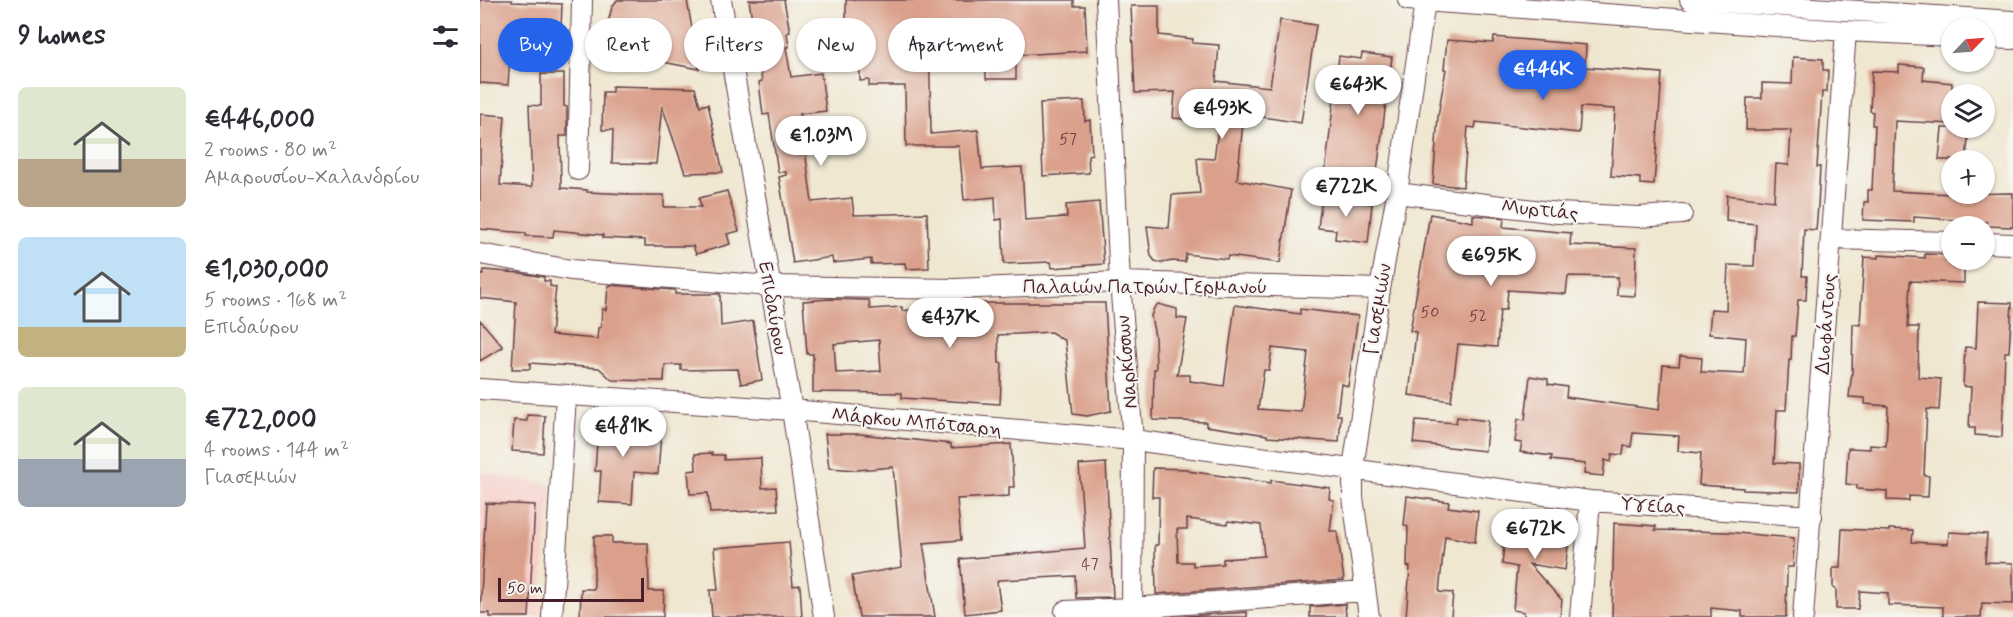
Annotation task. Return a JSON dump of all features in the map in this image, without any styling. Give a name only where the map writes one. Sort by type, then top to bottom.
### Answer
[{"type":"street","points":[[578,170],[582,0]]},
{"type":"street","name":"Επιδαύρου","points":[[721,0],[792,410],[824,617]]},
{"type":"street","name":"Ναρκίσσων","points":[[1106,0],[1120,282],[1133,440],[1131,613]]},
{"type":"street","points":[[1690,0],[1897,6],[2013,21]]},
{"type":"street","points":[[1417,1],[1941,35]]},
{"type":"street","name":"Γιασεμιών","points":[[1369,617],[1353,497],[1353,468],[1397,193],[1417,1]]},
{"type":"street","name":"Διοφάντους","points":[[1803,617],[1846,31]]},
{"type":"street","points":[[1995,38],[2013,39]]},
{"type":"street","name":"Μυρτιάς","points":[[1397,193],[1558,213],[1639,217],[1682,214]]},
{"type":"street","points":[[1831,239],[1941,242]]},
{"type":"street","points":[[1995,243],[2013,244]]},
{"type":"street","name":"Παλαιών Πατρών Γερμανού","points":[[480,254],[571,270],[771,286],[955,289],[1120,282],[1380,289]]},
{"type":"street","name":"Μάρκου Μπότσαρη","points":[[480,389],[792,410],[1133,440],[1353,468]]},
{"type":"street","points":[[552,617],[566,396]]},
{"type":"street","name":"Υγείας","points":[[1353,468],[1590,501],[1812,516]]},
{"type":"street","points":[[1580,617],[1590,501]]},
{"type":"street","points":[[1065,611],[1131,613],[1364,591]]},
{"type":"shaded area","points":[[480,472],[551,485],[540,617],[480,617]]},
{"type":"building","points":[[480,0],[562,4],[561,18],[498,18],[498,72],[509,72],[508,85],[480,83]]},
{"type":"building","points":[[617,0],[687,0],[690,18],[684,18],[684,66],[672,64],[672,18],[609,18],[612,7]]},
{"type":"building","points":[[749,0],[784,0],[790,32],[787,33],[789,47],[786,47],[791,77],[821,73],[826,111],[800,114],[812,202],[852,198],[854,215],[927,213],[929,268],[906,269],[905,263],[871,264],[871,259],[833,263],[832,257],[793,263],[779,177],[786,175],[786,172],[778,172],[769,114],[763,115],[759,82],[762,81],[761,72],[784,72],[784,18],[752,18]]},
{"type":"building","points":[[846,0],[1074,0],[1074,6],[1085,6],[1087,51],[1025,54],[1025,18],[888,18],[888,72],[930,72],[931,134],[978,130],[982,169],[1022,167],[1025,220],[1067,217],[1066,205],[1099,202],[1104,264],[1052,268],[1051,262],[1004,264],[1002,219],[996,220],[995,197],[964,200],[959,146],[906,146],[905,86],[869,86],[869,80],[860,81],[860,72],[876,72],[876,18],[846,18]]},
{"type":"building","points":[[1131,6],[1159,6],[1159,35],[1193,39],[1192,43],[1219,45],[1216,81],[1270,87],[1280,20],[1316,25],[1301,123],[1244,114],[1237,180],[1291,190],[1280,263],[1228,256],[1227,259],[1186,254],[1185,262],[1161,263],[1155,261],[1151,256],[1147,226],[1169,228],[1172,195],[1200,193],[1197,158],[1214,159],[1219,122],[1173,118],[1175,92],[1135,93]]},
{"type":"building","points":[[1494,37],[1586,45],[1585,67],[1662,73],[1654,185],[1640,184],[1640,178],[1611,176],[1615,109],[1581,107],[1579,133],[1476,122],[1475,128],[1468,127],[1463,187],[1433,184],[1438,116],[1446,69],[1444,69],[1447,40],[1493,43]]},
{"type":"building","points":[[1362,53],[1392,57],[1376,179],[1325,174],[1339,56],[1361,59]]},
{"type":"building","points":[[1793,57],[1823,59],[1823,70],[1828,70],[1827,92],[1822,92],[1816,230],[1804,229],[1802,276],[1807,276],[1806,300],[1798,300],[1795,336],[1792,336],[1791,360],[1789,360],[1786,410],[1777,410],[1774,463],[1799,464],[1799,492],[1743,490],[1743,488],[1699,485],[1701,453],[1678,451],[1679,436],[1633,433],[1631,447],[1624,446],[1623,455],[1612,454],[1611,462],[1605,460],[1603,476],[1584,474],[1585,464],[1551,460],[1552,456],[1520,452],[1522,443],[1515,442],[1518,419],[1525,420],[1530,376],[1548,379],[1548,384],[1567,387],[1566,397],[1659,410],[1663,365],[1679,366],[1680,356],[1702,358],[1701,372],[1744,374],[1746,338],[1709,334],[1711,309],[1726,310],[1728,265],[1754,266],[1756,224],[1726,221],[1727,195],[1774,201],[1776,164],[1789,165],[1791,130],[1746,130],[1747,98],[1762,98],[1762,83],[1792,84]]},
{"type":"building","points":[[1899,65],[1924,67],[1923,80],[1952,84],[1941,84],[1941,123],[1895,121],[1892,191],[1941,193],[1941,204],[1995,204],[1995,193],[2013,193],[2013,227],[1995,226],[1995,216],[1941,216],[1941,219],[1914,217],[1914,222],[1863,220],[1864,202],[1868,202],[1868,190],[1872,190],[1875,125],[1872,125],[1873,112],[1870,111],[1872,71],[1899,72]]},
{"type":"building","points":[[986,72],[1016,72],[1016,79],[986,79]]},
{"type":"building","points":[[541,74],[564,74],[567,136],[560,136],[561,188],[628,195],[664,195],[664,207],[701,207],[699,198],[727,191],[739,231],[727,234],[730,244],[696,254],[693,246],[645,246],[645,240],[603,238],[603,235],[554,230],[553,237],[526,236],[526,233],[480,229],[480,114],[505,116],[500,185],[532,187],[529,105],[541,106]]},
{"type":"building","points":[[612,86],[695,88],[700,106],[708,104],[723,172],[685,173],[662,106],[656,164],[612,163],[613,130],[602,130],[603,92],[612,92]]},
{"type":"building","points":[[1084,101],[1085,121],[1090,120],[1092,154],[1088,155],[1089,173],[1043,176],[1040,103]]},
{"type":"building","points":[[1941,138],[1968,138],[1967,150],[1941,150],[1941,160],[1939,160]]},
{"type":"building","points":[[1322,194],[1372,204],[1368,243],[1335,239],[1336,230],[1318,228]]},
{"type":"building","points":[[1430,214],[1473,222],[1473,215],[1504,218],[1503,227],[1571,233],[1570,245],[1636,248],[1635,296],[1617,295],[1618,277],[1568,276],[1566,294],[1508,290],[1506,310],[1500,310],[1497,347],[1458,344],[1451,401],[1409,395],[1416,332],[1410,331]]},
{"type":"building","points":[[1925,254],[1941,255],[1941,270],[1964,270],[1964,283],[1910,281],[1908,327],[1919,327],[1918,377],[1941,379],[1939,410],[1927,409],[1924,475],[1929,476],[1928,497],[1909,496],[1909,501],[1887,500],[1887,491],[1857,489],[1857,485],[1846,484],[1848,448],[1870,449],[1870,445],[1886,446],[1888,406],[1865,404],[1865,398],[1849,397],[1853,324],[1860,325],[1864,257],[1878,258],[1878,255],[1925,258]]},
{"type":"building","points":[[484,270],[544,277],[544,281],[550,281],[550,286],[556,287],[551,335],[597,339],[598,328],[601,327],[602,309],[606,310],[610,285],[675,290],[675,294],[720,294],[721,326],[753,321],[762,380],[741,384],[738,369],[681,370],[681,365],[665,365],[664,381],[612,380],[599,368],[530,363],[530,369],[512,369],[516,302],[480,298],[480,274],[483,275]]},
{"type":"building","points":[[869,300],[870,309],[902,307],[902,311],[968,301],[969,303],[1105,303],[1111,411],[1087,416],[1073,414],[1065,341],[1051,332],[998,335],[999,363],[1002,363],[1000,404],[902,398],[902,393],[813,392],[813,354],[807,354],[803,301]],"holes":[[[879,340],[881,371],[836,373],[834,344]]]},
{"type":"building","points":[[1978,302],[2012,303],[2009,352],[2005,352],[2002,437],[1975,435],[1975,428],[1969,428],[1971,387],[1963,386],[1965,347],[1976,348]]},
{"type":"building","points":[[1158,304],[1177,309],[1177,318],[1187,319],[1177,375],[1190,375],[1190,381],[1224,386],[1235,305],[1300,314],[1300,309],[1358,316],[1348,386],[1341,384],[1337,415],[1341,415],[1339,442],[1267,437],[1267,435],[1206,426],[1206,422],[1153,420],[1154,369],[1156,369],[1155,336],[1151,316]],"holes":[[[1272,348],[1308,352],[1301,412],[1258,409],[1264,370],[1269,370]]]},
{"type":"building","points":[[480,320],[503,347],[480,361]]},
{"type":"building","points":[[527,415],[545,416],[543,453],[512,451],[514,420],[527,421]]},
{"type":"building","points":[[1457,417],[1488,421],[1485,451],[1413,443],[1416,420],[1456,423]]},
{"type":"building","points":[[593,420],[632,422],[631,431],[661,433],[658,474],[634,472],[632,504],[599,502],[601,471],[595,471],[597,443],[592,443]]},
{"type":"building","points":[[825,434],[860,434],[951,444],[951,448],[1011,444],[1014,487],[1009,487],[1009,496],[957,499],[961,540],[923,543],[935,617],[859,617],[852,576],[902,567],[893,467],[857,470],[829,468]]},
{"type":"building","points":[[712,453],[712,455],[724,455],[724,460],[761,458],[762,488],[776,487],[778,510],[710,513],[708,493],[690,494],[688,471],[696,470],[695,454]]},
{"type":"building","points":[[1106,463],[1113,597],[1076,598],[1075,576],[999,580],[997,582],[1001,610],[965,614],[960,559],[1085,548],[1079,465]]},
{"type":"building","points":[[1153,468],[1188,469],[1188,471],[1271,483],[1271,480],[1330,488],[1329,499],[1334,500],[1330,531],[1337,531],[1344,580],[1156,594],[1155,545],[1158,545],[1159,497],[1152,497]],"holes":[[[1187,519],[1227,524],[1228,521],[1261,525],[1264,556],[1223,559],[1223,564],[1193,566],[1193,562],[1178,562],[1177,529],[1187,529]]]},
{"type":"building","points":[[1407,496],[1449,502],[1448,507],[1478,511],[1475,542],[1445,536],[1439,592],[1453,593],[1451,617],[1406,617],[1410,567],[1407,566],[1408,527],[1404,525]]},
{"type":"building","points":[[486,503],[535,505],[529,617],[490,617],[490,613],[480,613]]},
{"type":"building","points":[[1525,511],[1566,517],[1562,546],[1568,546],[1565,570],[1529,564],[1562,600],[1560,617],[1524,617],[1524,612],[1513,610],[1517,567],[1502,564],[1504,547],[1502,547],[1506,515],[1524,517]]},
{"type":"building","points":[[1614,523],[1656,526],[1655,530],[1726,532],[1794,538],[1793,567],[1787,567],[1786,617],[1742,617],[1742,611],[1711,608],[1711,617],[1612,617]]},
{"type":"building","points":[[1842,529],[1913,530],[1912,542],[1948,544],[1949,532],[1987,534],[1985,562],[2013,563],[2013,604],[1982,603],[1981,617],[1943,617],[1943,607],[1888,605],[1888,593],[1860,591],[1858,609],[1836,609],[1833,568],[1840,568]]},
{"type":"building","points":[[594,536],[612,536],[612,543],[648,543],[649,591],[664,591],[663,617],[580,617],[581,589],[594,589]]},
{"type":"building","points":[[789,542],[793,586],[800,585],[802,617],[712,617],[710,590],[718,590],[714,548]]},
{"type":"building","points":[[1345,604],[1346,617],[1310,617],[1310,607]]},
{"type":"building","points":[[1247,612],[1247,617],[1173,617]]}]
